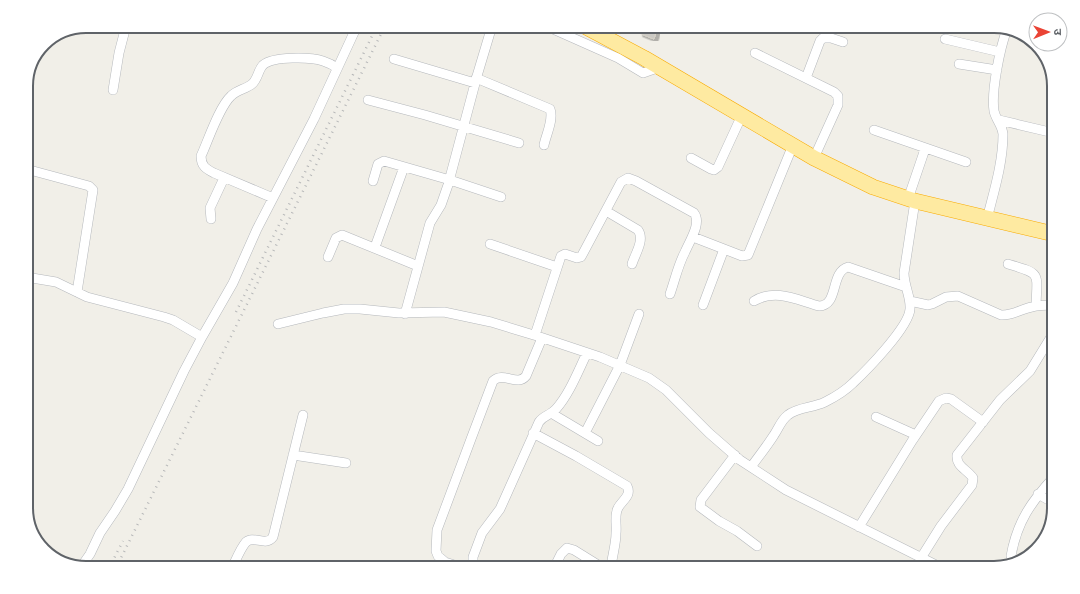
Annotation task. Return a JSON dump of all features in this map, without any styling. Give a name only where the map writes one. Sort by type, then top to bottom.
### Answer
[{"type":"highway","points":[[597,33],[660,67],[814,158],[873,187],[911,200],[1047,232]]},
{"type":"street","points":[[113,90],[119,53],[124,33]]},
{"type":"street","points":[[85,561],[100,533],[128,489],[202,336],[233,283],[257,229],[314,119],[354,33]]},
{"type":"street","points":[[405,314],[430,223],[442,206],[450,180],[475,81],[490,33]]},
{"type":"street","points":[[562,33],[618,58],[644,73],[660,67]]},
{"type":"street","points":[[987,219],[1002,154],[1002,129],[999,120],[995,115],[994,103],[997,70],[1000,52],[1005,34]]},
{"type":"street","points":[[806,78],[820,41],[823,38],[831,38],[842,42]]},
{"type":"street","points":[[945,39],[1000,52]]},
{"type":"street","points":[[755,53],[834,92],[838,96],[838,105],[814,158]]},
{"type":"street","points":[[273,198],[206,169],[201,161],[201,156],[222,110],[232,94],[253,83],[263,65],[277,59],[314,59],[330,63],[337,68]]},
{"type":"street","points":[[394,59],[475,81],[550,109],[551,117],[544,145]]},
{"type":"street","points":[[959,64],[997,70]]},
{"type":"street","points":[[368,100],[519,143]]},
{"type":"street","points":[[691,158],[714,170],[718,167],[742,115]]},
{"type":"street","points":[[999,120],[1047,131]]},
{"type":"street","points":[[874,130],[966,162]]},
{"type":"street","points":[[693,237],[742,256],[748,255],[793,145]]},
{"type":"street","points":[[751,467],[787,415],[793,411],[824,403],[853,384],[905,324],[910,310],[910,301],[904,273],[911,200],[925,149]]},
{"type":"street","points":[[373,181],[378,164],[380,162],[387,162],[450,180],[501,197]]},
{"type":"street","points":[[375,247],[404,167]]},
{"type":"street","points":[[33,172],[89,186],[93,190],[77,292]]},
{"type":"street","points":[[211,219],[210,208],[224,178]]},
{"type":"street","points":[[444,561],[438,556],[436,551],[437,530],[493,381],[500,377],[521,380],[526,376],[557,267],[562,255],[567,254],[577,258],[581,257],[621,182],[628,178],[694,213],[696,218],[693,237],[684,252],[670,294]]},
{"type":"street","points":[[606,212],[638,230],[640,233],[641,240],[632,264]]},
{"type":"street","points":[[328,257],[336,238],[342,235],[375,247],[418,266]]},
{"type":"street","points":[[490,244],[557,267]]},
{"type":"street","points":[[703,305],[724,249]]},
{"type":"street","points":[[1008,264],[1030,270],[1034,273],[1037,280],[1036,306]]},
{"type":"street","points":[[754,301],[765,296],[780,295],[819,306],[827,305],[840,272],[848,267],[906,287]]},
{"type":"street","points":[[33,278],[56,282],[97,301],[173,320],[202,336]]},
{"type":"street","points":[[910,301],[928,305],[946,297],[958,296],[1001,315],[1006,315],[1036,306],[1047,305]]},
{"type":"street","points":[[278,324],[344,309],[360,309],[405,314],[444,312],[491,322],[538,336],[620,365],[648,378],[666,390],[709,433],[751,467],[786,490],[927,561]]},
{"type":"street","points":[[585,434],[620,365],[639,314]]},
{"type":"street","points":[[920,558],[945,520],[972,485],[973,478],[959,466],[957,455],[1000,400],[1030,371],[1047,349]]},
{"type":"street","points":[[473,561],[482,532],[500,509],[533,433],[542,417],[551,413],[561,403],[587,353]]},
{"type":"street","points":[[859,527],[939,401],[946,398],[951,399],[983,422]]},
{"type":"street","points":[[551,413],[598,441]]},
{"type":"street","points":[[236,561],[246,542],[253,540],[267,541],[273,537],[303,415]]},
{"type":"street","points":[[876,417],[916,435]]},
{"type":"street","points":[[533,433],[576,456],[627,486],[629,489],[628,495],[618,507],[616,512],[616,533],[612,561]]},
{"type":"street","points":[[293,455],[346,463]]},
{"type":"street","points":[[736,455],[701,500],[700,507],[757,546]]},
{"type":"street","points":[[1011,556],[1013,542],[1022,518],[1038,494],[1047,484]]},
{"type":"street","points":[[1038,494],[1047,499]]},
{"type":"street","points":[[558,561],[561,554],[567,548],[574,550],[592,561]]},
{"type":"building","points":[[639,33],[656,33],[654,39]]},
{"type":"railway","points":[[236,312],[374,33]]},
{"type":"railway","points":[[119,561],[382,33]]},
{"type":"railway","points":[[113,561],[123,541]]}]
